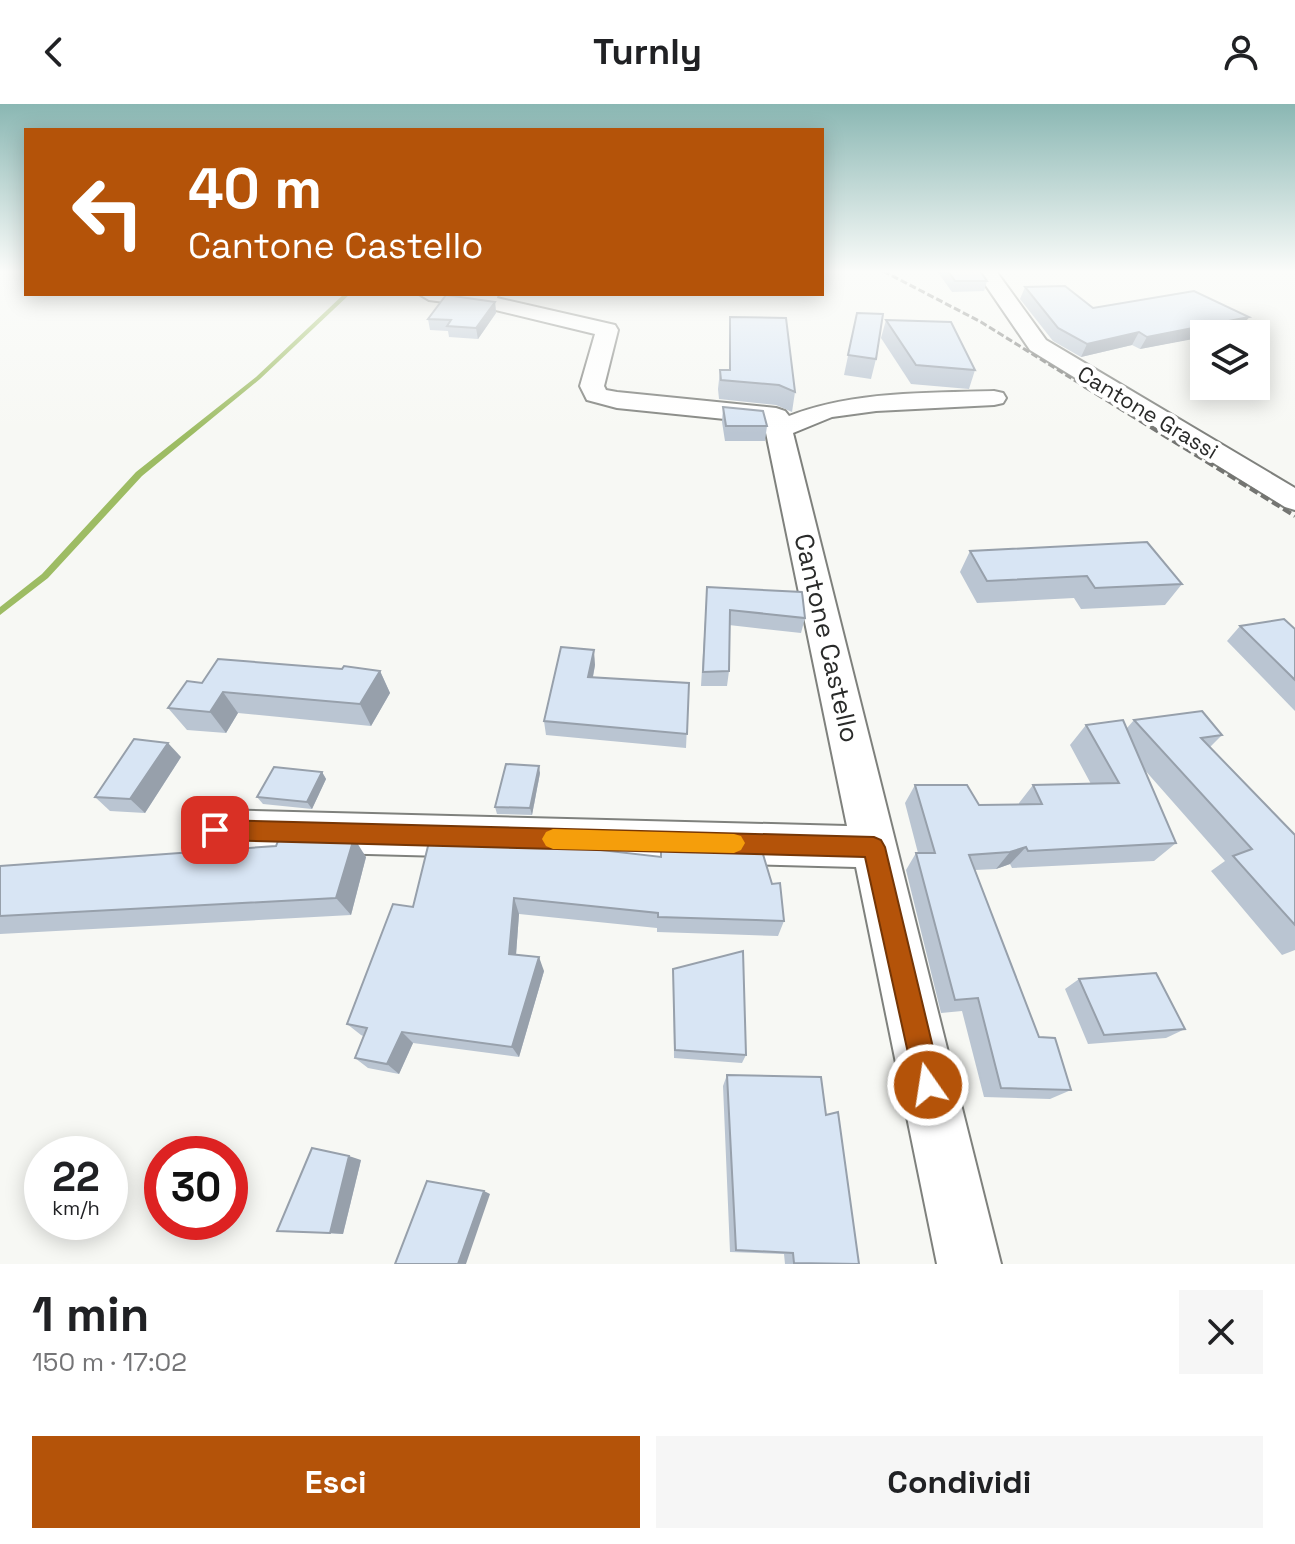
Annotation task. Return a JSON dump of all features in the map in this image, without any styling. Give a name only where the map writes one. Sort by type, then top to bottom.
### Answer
[{"type":"street","points":[[589,325],[607,330],[592,386],[596,395],[617,400],[776,416],[779,429],[827,410],[876,403],[994,398]]},
{"type":"street","name":"Cantone Grassi","points":[[1024,325],[1038,345],[1295,501]]},
{"type":"street","name":"Cantone Castello","points":[[779,429],[969,1264]]},
{"type":"street","points":[[215,830],[874,847]]},
{"type":"building","points":[[448,325],[478,325],[476,328]]},
{"type":"building","points":[[730,325],[787,325],[795,392],[779,385],[721,380],[720,370],[730,370]]},
{"type":"building","points":[[854,325],[881,325],[876,359],[848,355]]},
{"type":"building","points":[[889,325],[953,325],[975,370],[916,365]]},
{"type":"building","points":[[1056,325],[1190,325],[1190,329],[1147,337],[1139,332],[1087,344]]},
{"type":"building","points":[[723,407],[763,411],[767,426],[726,426]]},
{"type":"building","points":[[1147,542],[1182,584],[1095,588],[1087,576],[987,581],[970,551]]},
{"type":"building","points":[[707,587],[802,592],[805,618],[730,610],[729,671],[703,672]]},
{"type":"building","points":[[1284,619],[1295,629],[1295,680],[1240,626]]},
{"type":"building","points":[[561,647],[594,650],[588,677],[689,683],[687,734],[544,721]]},
{"type":"building","points":[[218,659],[380,671],[360,704],[223,692],[210,712],[168,708],[187,681],[202,683]]},
{"type":"building","points":[[1202,711],[1222,735],[1201,738],[1295,835],[1295,925],[1233,856],[1252,849],[1134,720]]},
{"type":"building","points":[[1123,720],[1176,843],[1028,851],[1026,847],[1010,852],[969,855],[1039,1037],[1055,1038],[1071,1090],[1001,1088],[978,998],[955,1000],[916,853],[935,853],[915,785],[967,785],[979,805],[1042,804],[1033,785],[1119,783],[1086,725]]},
{"type":"building","points":[[134,739],[168,743],[130,799],[95,797]]},
{"type":"building","points":[[506,764],[539,766],[530,808],[495,807]]},
{"type":"building","points":[[274,767],[322,772],[307,802],[257,797]]},
{"type":"building","points":[[280,836],[354,838],[336,898],[0,916],[0,866],[276,846]]},
{"type":"building","points":[[429,842],[557,845],[661,857],[661,848],[762,851],[772,884],[780,883],[784,921],[658,917],[658,913],[514,898],[509,954],[539,957],[512,1047],[402,1032],[387,1064],[355,1058],[367,1028],[347,1024],[393,904],[413,907]]},
{"type":"building","points":[[743,951],[746,1055],[675,1050],[673,969]]},
{"type":"building","points":[[1156,973],[1185,1029],[1104,1035],[1079,979]]},
{"type":"building","points":[[727,1075],[821,1077],[826,1115],[838,1112],[859,1264],[794,1263],[793,1253],[736,1250]]},
{"type":"building","points":[[312,1148],[349,1156],[330,1233],[277,1231]]},
{"type":"building","points":[[427,1181],[484,1191],[458,1264],[395,1264]]},
{"type":"waterway","points":[[0,612],[45,576],[139,474],[258,378],[314,325]]},
{"type":"railway","points":[[986,325],[1087,388]]},
{"type":"railway","points":[[1084,386],[1295,516]]},
{"type":"slow traffic","points":[[553,839],[734,843]]},
{"type":"route","points":[[215,830],[874,847],[928,1085]]}]
